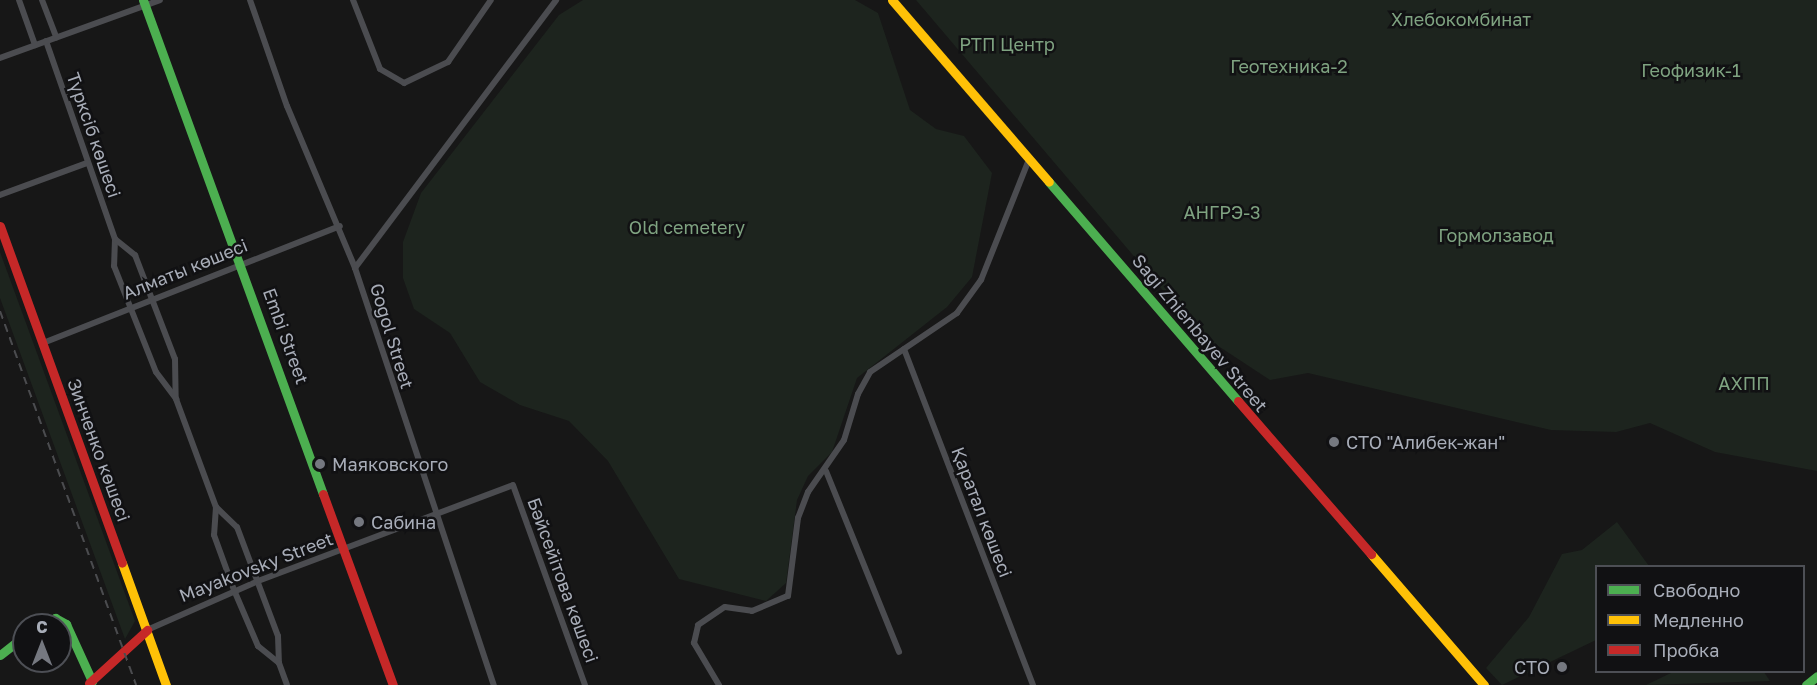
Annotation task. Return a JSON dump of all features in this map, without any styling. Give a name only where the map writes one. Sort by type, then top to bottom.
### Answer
[{"type":"main road","name":"Sagi Zhienbayev Street","points":[[892,0],[1028,162],[1484,685]]},
{"type":"main road","name":"Embi Street","points":[[144,3],[242,263],[393,685]]},
{"type":"main road","name":"Зинченко көшесі","points":[[0,225],[166,685]]},
{"type":"main road","points":[[72,639],[89,683],[147,630]]},
{"type":"main road","points":[[0,655],[12,646]]},
{"type":"main road","points":[[1806,685],[1817,676]]},
{"type":"street","points":[[19,0],[35,45]]},
{"type":"street","points":[[42,0],[56,37]]},
{"type":"street","points":[[0,58],[144,3],[160,0]]},
{"type":"street","name":"Gogol Street","points":[[250,0],[287,106],[340,226],[355,268],[434,513],[494,685]]},
{"type":"street","points":[[353,0],[385,76],[404,83],[448,62],[491,0]]},
{"type":"street","points":[[355,268],[556,0]]},
{"type":"street","name":"Түрксіб көшесі","points":[[46,41],[115,239],[114,266],[156,372],[176,399],[216,507],[214,535],[234,590],[258,646],[279,663]]},
{"type":"street","points":[[719,685],[694,643],[698,625],[725,607],[752,611],[788,596],[798,518],[808,492],[826,471],[870,372],[957,313],[981,280],[1028,162]]},
{"type":"street","points":[[0,195],[87,163]]},
{"type":"street","name":"Алматы көшесі","points":[[43,343],[151,298],[340,226]]},
{"type":"street","name":"Түрксіб көшесі","points":[[115,239],[135,255],[175,359],[176,399]]},
{"type":"street","name":"Қаратал көшесі","points":[[904,349],[1033,685]]},
{"type":"street","points":[[826,471],[899,652]]},
{"type":"street","name":"Mayakovsky Street","points":[[147,630],[234,590],[513,485]]},
{"type":"street","name":"Бәйсейітова көшесі","points":[[513,485],[585,685]]},
{"type":"street","name":"Түрксіб көшесі","points":[[216,507],[237,527],[278,636],[279,663],[287,685]]},
{"type":"green space","name":"Old cemetery","points":[[583,0],[855,0],[878,13],[910,110],[936,129],[964,136],[992,173],[972,277],[947,307],[857,378],[832,452],[808,476],[797,500],[786,583],[766,601],[679,579],[608,461],[569,421],[520,405],[480,382],[450,333],[414,309],[403,278],[403,242],[421,193],[559,15]]},
{"type":"green space","points":[[916,0],[1817,0],[1817,471],[1715,452],[1650,423],[1616,432],[1551,430],[1308,373],[1270,380],[1200,334]]},
{"type":"green space","points":[[0,252],[135,621],[125,639],[0,298]]},
{"type":"green space","points":[[1617,522],[1648,565],[1595,565],[1595,640],[1502,685],[1486,668],[1529,617],[1562,554],[1582,550]]},
{"type":"green space","points":[[1671,673],[1765,673],[1770,681],[1646,685]]},
{"type":"railway","points":[[0,311],[136,685]]},
{"type":"traffic: fast","points":[[143,0],[323,494]]},
{"type":"traffic: fast","points":[[1049,182],[1238,401]]},
{"type":"traffic: fast","points":[[72,637],[92,681]]},
{"type":"traffic: fast","points":[[0,655],[12,646]]},
{"type":"traffic: fast","points":[[1806,685],[1817,676]]},
{"type":"traffic: slow","points":[[892,0],[1049,182]]},
{"type":"traffic: slow","points":[[1371,554],[1484,685]]},
{"type":"traffic: slow","points":[[122,563],[166,685]]},
{"type":"traffic: jam","points":[[0,226],[122,563]]},
{"type":"traffic: jam","points":[[1238,401],[1371,554]]},
{"type":"traffic: jam","points":[[323,494],[393,685]]},
{"type":"traffic: jam","points":[[89,683],[147,630]]},
{"type":"place","name":"СТО \"Алибек-жан\"","points":[[1334,442]]},
{"type":"place","name":"Маяковского","points":[[320,464]]},
{"type":"place","name":"Сабина","points":[[359,522]]},
{"type":"place","name":"СТО","points":[[1562,667]]},
{"type":"park label","name":"Хлебокомбинат","points":[[1461,19]]},
{"type":"park label","name":"РТП Центр","points":[[1007,44]]},
{"type":"park label","name":"Геотехника-2","points":[[1289,66]]},
{"type":"park label","name":"Геофизик-1","points":[[1691,70]]},
{"type":"park label","name":"АНГРЭ-3","points":[[1222,212]]},
{"type":"park label","name":"Гормолзавод","points":[[1496,235]]},
{"type":"park label","name":"АХПП","points":[[1744,383]]}]
